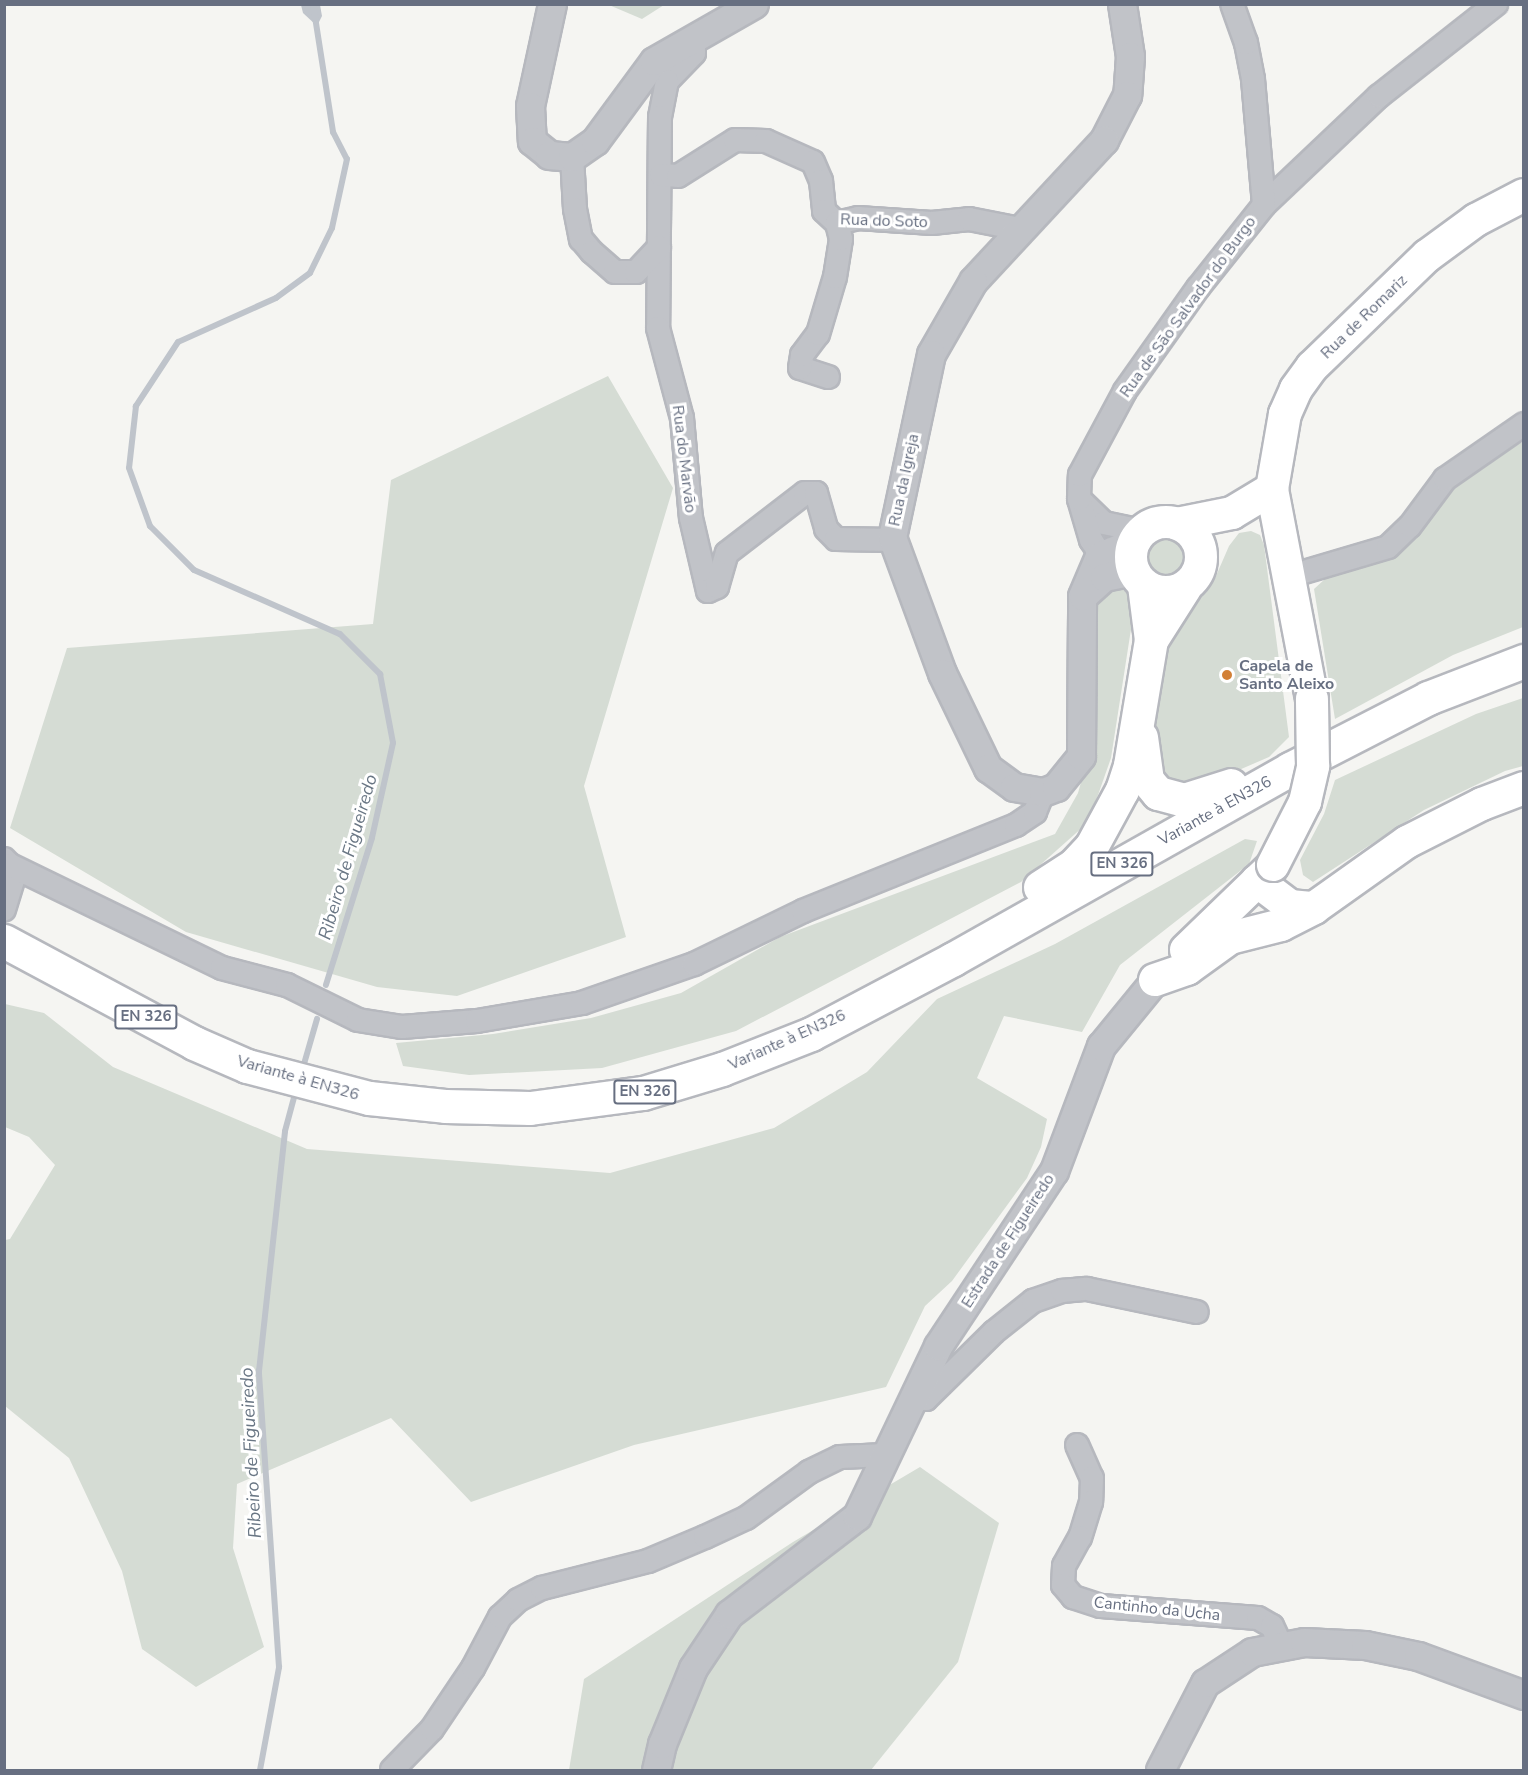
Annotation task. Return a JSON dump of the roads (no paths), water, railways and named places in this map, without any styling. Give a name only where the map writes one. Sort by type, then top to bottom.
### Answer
[{"type":"main road","name":"Rua de Romariz","points":[[1272,489],[1285,414],[1296,389],[1312,367],[1428,256],[1476,220],[1524,195]]},
{"type":"main road","points":[[1128,560],[1165,522],[1177,524],[1232,513],[1272,489]]},
{"type":"main road","name":"Estrada de Figueiredo","points":[[1155,980],[1265,873],[1305,802],[1314,766],[1312,699],[1272,489]]},
{"type":"main road","points":[[953,959],[1008,908],[1074,865],[1091,848],[1122,790],[1151,640],[1184,588],[1198,574],[1202,555],[1232,513]]},
{"type":"main road","points":[[1177,524],[1194,535],[1202,555]]},
{"type":"main road","points":[[1128,560],[1164,592],[1184,588]]},
{"type":"main road","points":[[1128,560],[1151,640]]},
{"type":"main road","name":"Variante à EN326","points":[[4,941],[194,1043],[247,1065],[369,1098],[445,1106],[519,1108],[643,1093],[722,1069],[811,1034],[953,959],[1290,769],[1428,698],[1524,662]]},
{"type":"main road","points":[[1139,708],[1147,780],[1158,793],[1169,799],[1197,798],[1290,769]]},
{"type":"main road","points":[[1155,980],[1187,969],[1230,938],[1281,925],[1314,908],[1407,842],[1482,804],[1524,788]]},
{"type":"main road","points":[[1265,873],[1290,906],[1314,908]]},
{"type":"street","points":[[552,4],[530,106],[532,141],[549,155],[572,158],[595,141],[654,61],[754,4]]},
{"type":"street","name":"Rua da Igreja","points":[[1043,792],[1014,787],[988,768],[942,673],[894,540],[931,354],[973,281],[1104,140],[1127,95],[1130,56],[1122,4]]},
{"type":"street","name":"Rua de São Salvador do Burgo","points":[[1128,560],[1079,499],[1080,475],[1125,391],[1198,288],[1264,206],[1252,79],[1246,44],[1232,4]]},
{"type":"street","points":[[1264,206],[1379,96],[1496,4]]},
{"type":"street","name":"Rua do Marvão","points":[[693,39],[694,52],[668,81],[660,117],[658,328],[682,418],[691,518],[708,591],[717,587],[727,553],[805,493],[816,493],[826,529],[836,539],[894,540]]},
{"type":"street","name":"Rua do Soto","points":[[661,175],[678,176],[735,140],[766,141],[813,162],[821,182],[824,211],[837,223],[858,218],[932,223],[969,219],[1020,229]]},
{"type":"street","points":[[572,158],[575,209],[581,239],[592,252],[615,273],[636,272],[649,262],[659,247]]},
{"type":"street","points":[[828,377],[800,368],[802,355],[818,334],[835,277],[841,239],[837,223]]},
{"type":"street","points":[[1287,577],[1388,547],[1410,526],[1445,478],[1524,424]]},
{"type":"street","points":[[7,862],[222,968],[287,985],[358,1020],[402,1027],[477,1021],[582,1003],[694,964],[803,911],[1016,825],[1035,812],[1043,792],[1056,787],[1081,756],[1083,596],[1098,580],[1128,560],[1104,523],[1079,499]]},
{"type":"street","points":[[4,910],[13,880],[7,862]]},
{"type":"street","name":"Estrada de Figueiredo","points":[[656,1770],[662,1744],[693,1668],[729,1614],[857,1516],[938,1346],[1054,1172],[1101,1046],[1155,980]]},
{"type":"street","points":[[913,1397],[926,1399],[994,1332],[1033,1301],[1062,1291],[1087,1289],[1197,1312]]},
{"type":"street","name":"Cantinho da Ucha","points":[[1077,1445],[1092,1478],[1091,1502],[1080,1537],[1064,1566],[1063,1585],[1073,1597],[1101,1606],[1258,1618],[1272,1626],[1282,1647]]},
{"type":"street","points":[[392,1770],[432,1729],[473,1668],[500,1617],[518,1600],[542,1588],[648,1562],[705,1537],[746,1518],[809,1472],[840,1456],[886,1455]]},
{"type":"street","points":[[1160,1770],[1205,1683],[1252,1653],[1304,1642],[1386,1649],[1418,1656],[1524,1695]]},
{"type":"waterway","name":"Ribeiro de Figueiredo","points":[[313,4],[333,132],[347,159],[332,228],[310,273],[276,298],[178,342],[136,406],[129,468],[150,526],[194,570],[340,634],[380,674],[393,743],[372,838],[326,985]]},
{"type":"waterway","name":"Ribeiro de Figueiredo","points":[[304,1064],[317,1019]]},
{"type":"waterway","name":"Ribeiro de Figueiredo","points":[[260,1770],[279,1667],[259,1371],[285,1131],[294,1098]]},
{"type":"place","name":"Capela de Santo Aleixo","points":[[1227,675]]}]
